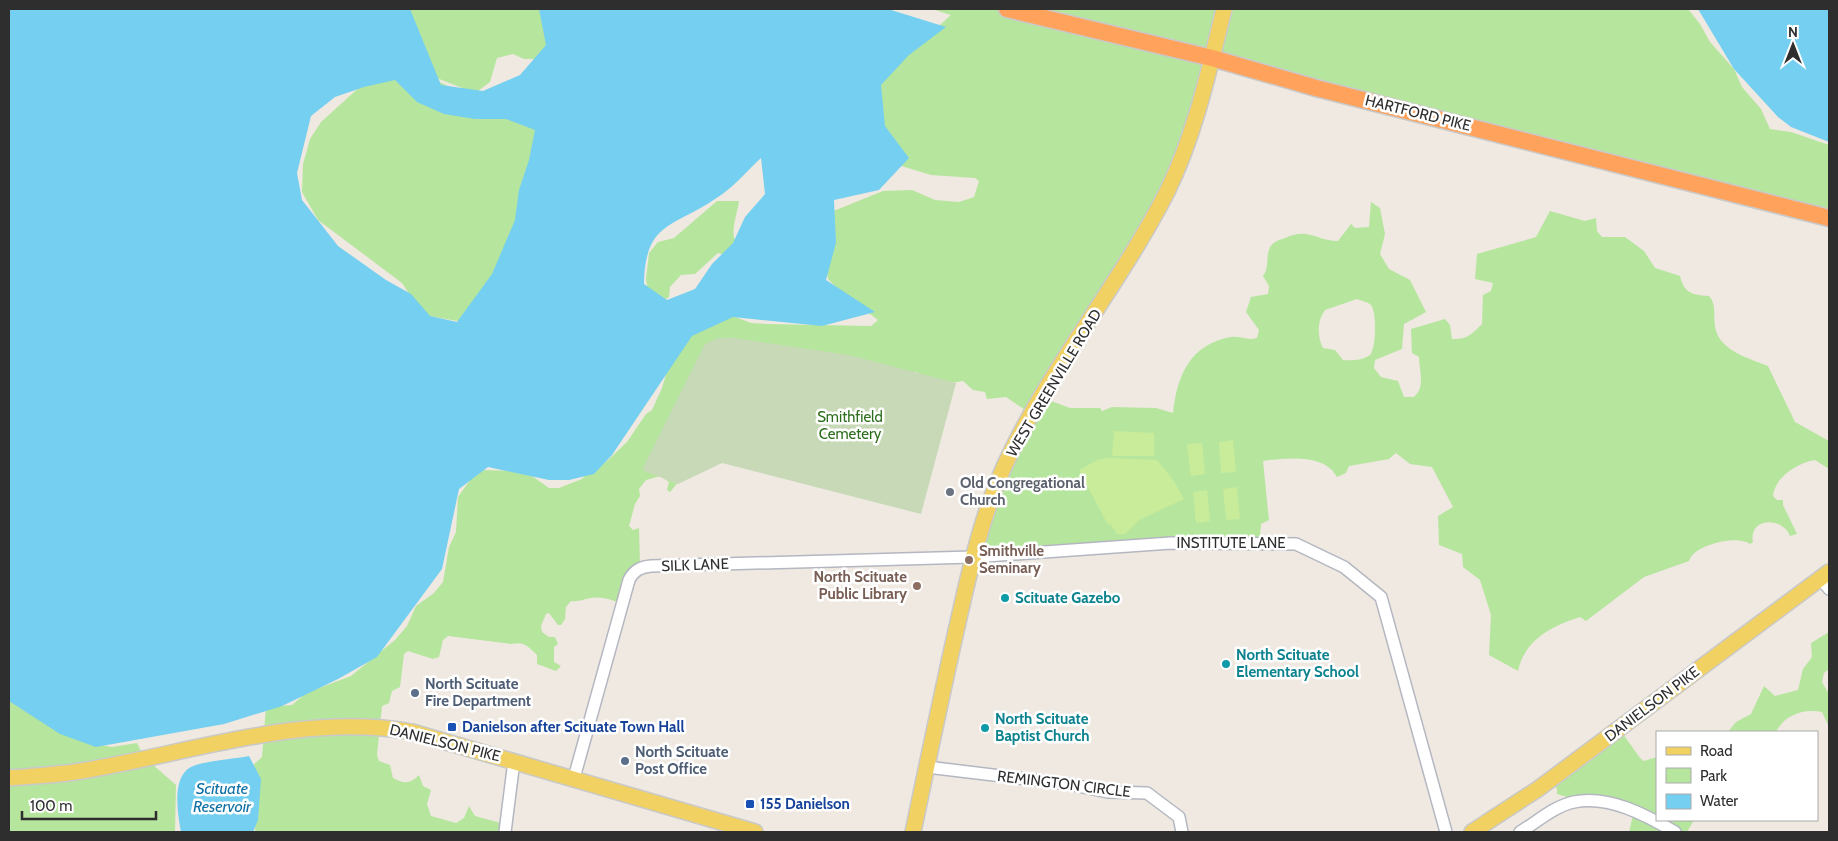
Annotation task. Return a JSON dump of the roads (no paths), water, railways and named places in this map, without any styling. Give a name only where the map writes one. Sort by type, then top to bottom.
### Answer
[{"type":"highway","name":"HARTFORD PIKE","points":[[1007,9],[1212,58],[1316,88],[1829,218]]},
{"type":"main road","name":"WEST GREENVILLE ROAD","points":[[913,832],[972,557],[987,506],[1015,445],[1045,392],[1116,282],[1167,192],[1196,114],[1224,9]]},
{"type":"main road","name":"DANIELSON PIKE","points":[[1472,832],[1538,789],[1826,580]]},
{"type":"main road","name":"DANIELSON PIKE","points":[[9,778],[80,771],[219,742],[319,729],[378,727],[412,732],[755,832]]},
{"type":"street","name":"INSTITUTE LANE","points":[[972,557],[1171,543],[1284,543],[1302,546],[1344,567],[1380,597],[1384,607],[1446,832]]},
{"type":"street","name":"SILK LANE","points":[[574,778],[627,588],[634,571],[652,566],[972,557]]},
{"type":"street","points":[[506,832],[514,761]]},
{"type":"street","name":"REMINGTON CIRCLE","points":[[927,767],[1068,784],[1108,792],[1147,793],[1179,817],[1182,832]]},
{"type":"street","points":[[1520,832],[1556,809],[1574,802],[1594,801],[1620,806],[1656,821]]},
{"type":"street","points":[[1656,821],[1674,832]]},
{"type":"water","points":[[9,9],[410,9],[441,85],[483,91],[520,75],[546,45],[539,9],[888,9],[946,27],[909,55],[881,85],[885,126],[909,158],[879,190],[834,200],[836,243],[826,280],[875,312],[822,326],[733,317],[692,336],[612,455],[594,474],[569,480],[549,480],[488,467],[459,489],[442,569],[377,657],[338,679],[282,706],[224,724],[96,747],[60,734],[9,701]],"holes":[[[395,80],[417,102],[444,114],[475,119],[506,119],[535,130],[529,160],[519,190],[515,220],[492,274],[457,322],[430,316],[411,294],[386,280],[338,246],[302,200],[297,173],[311,116],[335,97],[364,87]],[[761,158],[765,194],[745,217],[733,243],[712,264],[695,289],[667,300],[644,284],[649,249],[664,229],[722,195]]]},
{"type":"water","points":[[1698,9],[1829,9],[1829,142],[1791,127],[1778,117],[1734,69]]},
{"type":"water","name":"Scituate Reservoir","points":[[249,756],[261,779],[258,820],[253,832],[181,832],[177,797],[178,787],[185,772],[191,767],[203,763]]},
{"type":"place","name":"Old Congregational Church","points":[[950,492]]},
{"type":"place","name":"Smithville Seminary","points":[[969,560]]},
{"type":"place","name":"North Scituate Public Library","points":[[917,586]]},
{"type":"place","name":"Scituate Gazebo","points":[[1005,598]]},
{"type":"place","name":"North Scituate Elementary School","points":[[1226,664]]},
{"type":"place","name":"North Scituate Fire Department","points":[[415,693]]},
{"type":"place","name":"Danielson after Scituate Town Hall","points":[[452,727]]},
{"type":"place","name":"North Scituate Baptist Church","points":[[985,728]]},
{"type":"place","name":"North Scituate Post Office","points":[[625,761]]},
{"type":"place","name":"155 Danielson","points":[[750,804]]},
{"type":"park label","name":"Smithfield Cemetery","points":[[850,426]]}]
